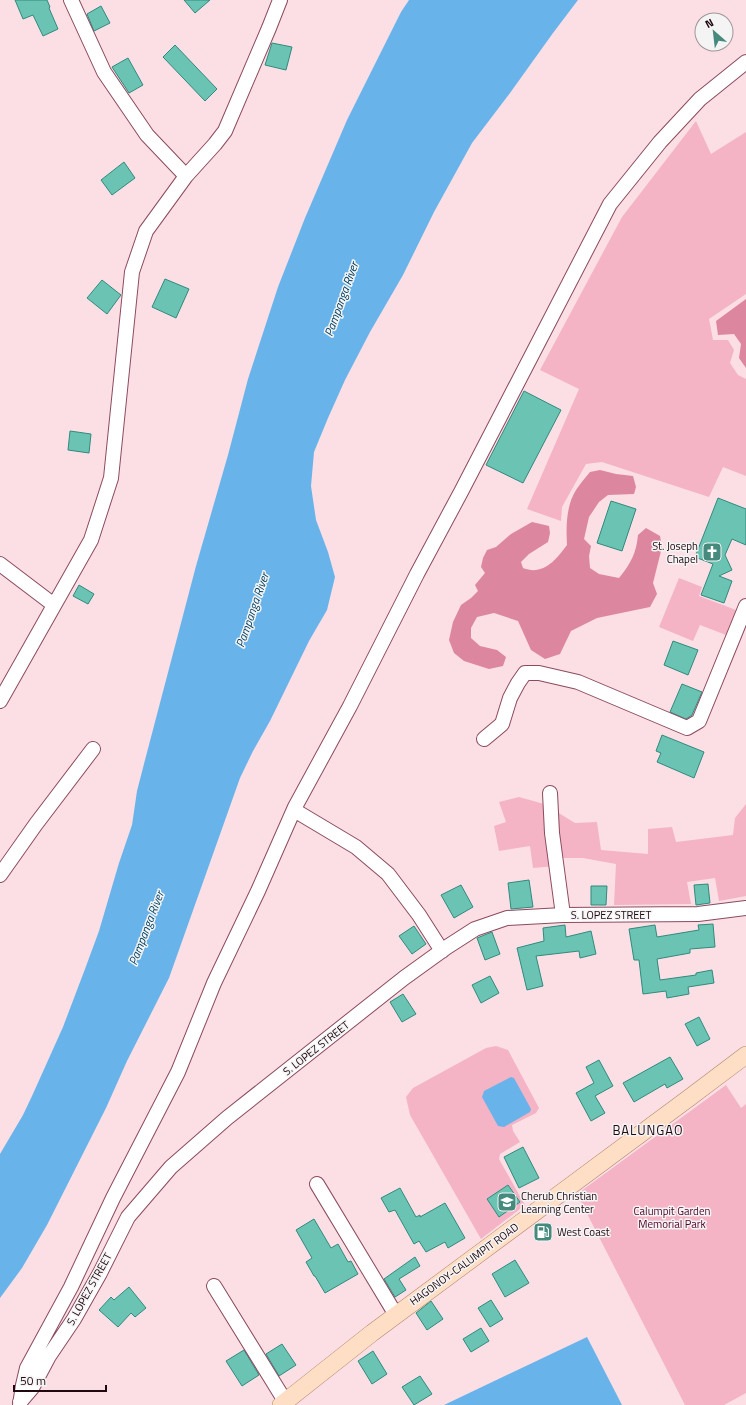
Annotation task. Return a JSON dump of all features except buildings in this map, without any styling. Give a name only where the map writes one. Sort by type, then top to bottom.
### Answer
[{"type":"main road","name":"HAGONOY-CALUMPIT ROAD","points":[[283,1403],[372,1332],[746,1055]]},
{"type":"street","points":[[71,0],[104,72],[147,135],[186,176]]},
{"type":"street","points":[[0,701],[91,540],[111,478],[132,272],[146,231],[186,176],[225,131],[280,0]]},
{"type":"street","points":[[19,1404],[27,1368],[71,1287],[113,1198],[178,1072],[214,983],[258,891],[294,810],[350,706],[417,574],[466,483],[610,204],[660,142],[700,99],[746,62]]},
{"type":"street","points":[[0,564],[54,605]]},
{"type":"street","points":[[484,739],[502,724],[510,698],[525,673],[538,673],[578,682],[687,728],[699,721],[746,606]]},
{"type":"street","points":[[0,875],[36,824],[93,749]]},
{"type":"street","points":[[550,793],[552,833],[564,915]]},
{"type":"street","points":[[294,810],[356,847],[388,874],[419,916],[442,951]]},
{"type":"street","name":"S. LOPEZ STREET","points":[[19,1404],[32,1388],[49,1356],[74,1319],[100,1273],[128,1217],[171,1167],[227,1118],[404,978],[442,951],[475,929],[508,918],[564,915],[698,914],[746,908]]},
{"type":"street","points":[[317,1184],[396,1315]]},
{"type":"street","points":[[214,1286],[283,1403]]},
{"type":"green space","points":[[696,121],[711,154],[746,132],[746,294],[709,319],[713,340],[728,340],[734,350],[730,363],[738,375],[746,379],[746,476],[723,467],[709,497],[602,462],[586,464],[562,507],[561,521],[527,509],[579,389],[540,370],[622,217]]},
{"type":"green space","points":[[679,578],[702,587],[699,596],[736,610],[726,635],[700,625],[693,641],[659,627]]},
{"type":"green space","points":[[519,797],[544,804],[575,823],[597,822],[601,850],[648,854],[648,829],[672,827],[676,842],[733,835],[735,818],[746,804],[746,896],[719,901],[715,878],[687,882],[691,904],[614,905],[616,864],[583,858],[556,858],[556,866],[533,868],[530,846],[499,851],[494,826],[506,822],[499,802]]},
{"type":"green space","points":[[496,1046],[508,1050],[539,1108],[536,1113],[512,1125],[513,1131],[520,1142],[500,1154],[499,1159],[525,1205],[481,1239],[410,1115],[406,1097],[413,1088],[486,1048]]},
{"type":"green space","name":"Calumpit Garden Memorial Park","points":[[726,1085],[741,1108],[746,1104],[746,1393],[724,1405],[685,1405],[577,1194]]},
{"type":"shaded area","points":[[746,299],[746,368],[739,358],[741,344],[734,334],[718,335],[716,321]]},
{"type":"shaded area","points":[[600,470],[633,476],[636,487],[634,494],[608,495],[599,502],[589,517],[584,539],[591,546],[589,556],[590,568],[599,574],[619,578],[627,568],[632,558],[636,548],[638,535],[646,528],[660,536],[662,547],[653,583],[657,594],[650,607],[597,618],[571,631],[560,654],[545,659],[531,650],[518,621],[494,613],[477,617],[471,628],[471,638],[480,646],[497,650],[506,657],[503,666],[489,669],[464,661],[454,653],[449,640],[453,622],[461,605],[478,591],[475,585],[485,573],[481,567],[487,550],[496,547],[511,534],[532,522],[549,526],[550,533],[548,542],[529,554],[521,562],[523,568],[537,570],[554,561],[567,545],[568,510],[576,490],[590,472]]},
{"type":"water","name":"Pampanga River","points":[[409,0],[578,0],[472,143],[434,212],[403,275],[370,332],[345,380],[328,418],[314,452],[311,486],[316,520],[328,552],[335,577],[327,610],[309,641],[240,778],[169,978],[47,1225],[22,1268],[0,1298],[0,1154],[23,1115],[63,1027],[99,931],[132,825],[137,791],[196,566],[248,379],[278,287],[305,218],[347,120],[401,12]]},
{"type":"water","points":[[511,1077],[514,1078],[531,1109],[530,1112],[504,1127],[498,1126],[482,1097],[484,1091]]},
{"type":"water","points":[[587,1337],[622,1405],[444,1405]]},
{"type":"place","name":"St. Joseph Chapel","points":[[712,552]]},
{"type":"place","name":"Cherub Christian Learning Center","points":[[507,1202]]},
{"type":"place","name":"West Coast","points":[[543,1232]]},
{"type":"district","name":"BALUNGAO","points":[[648,1130]]}]
